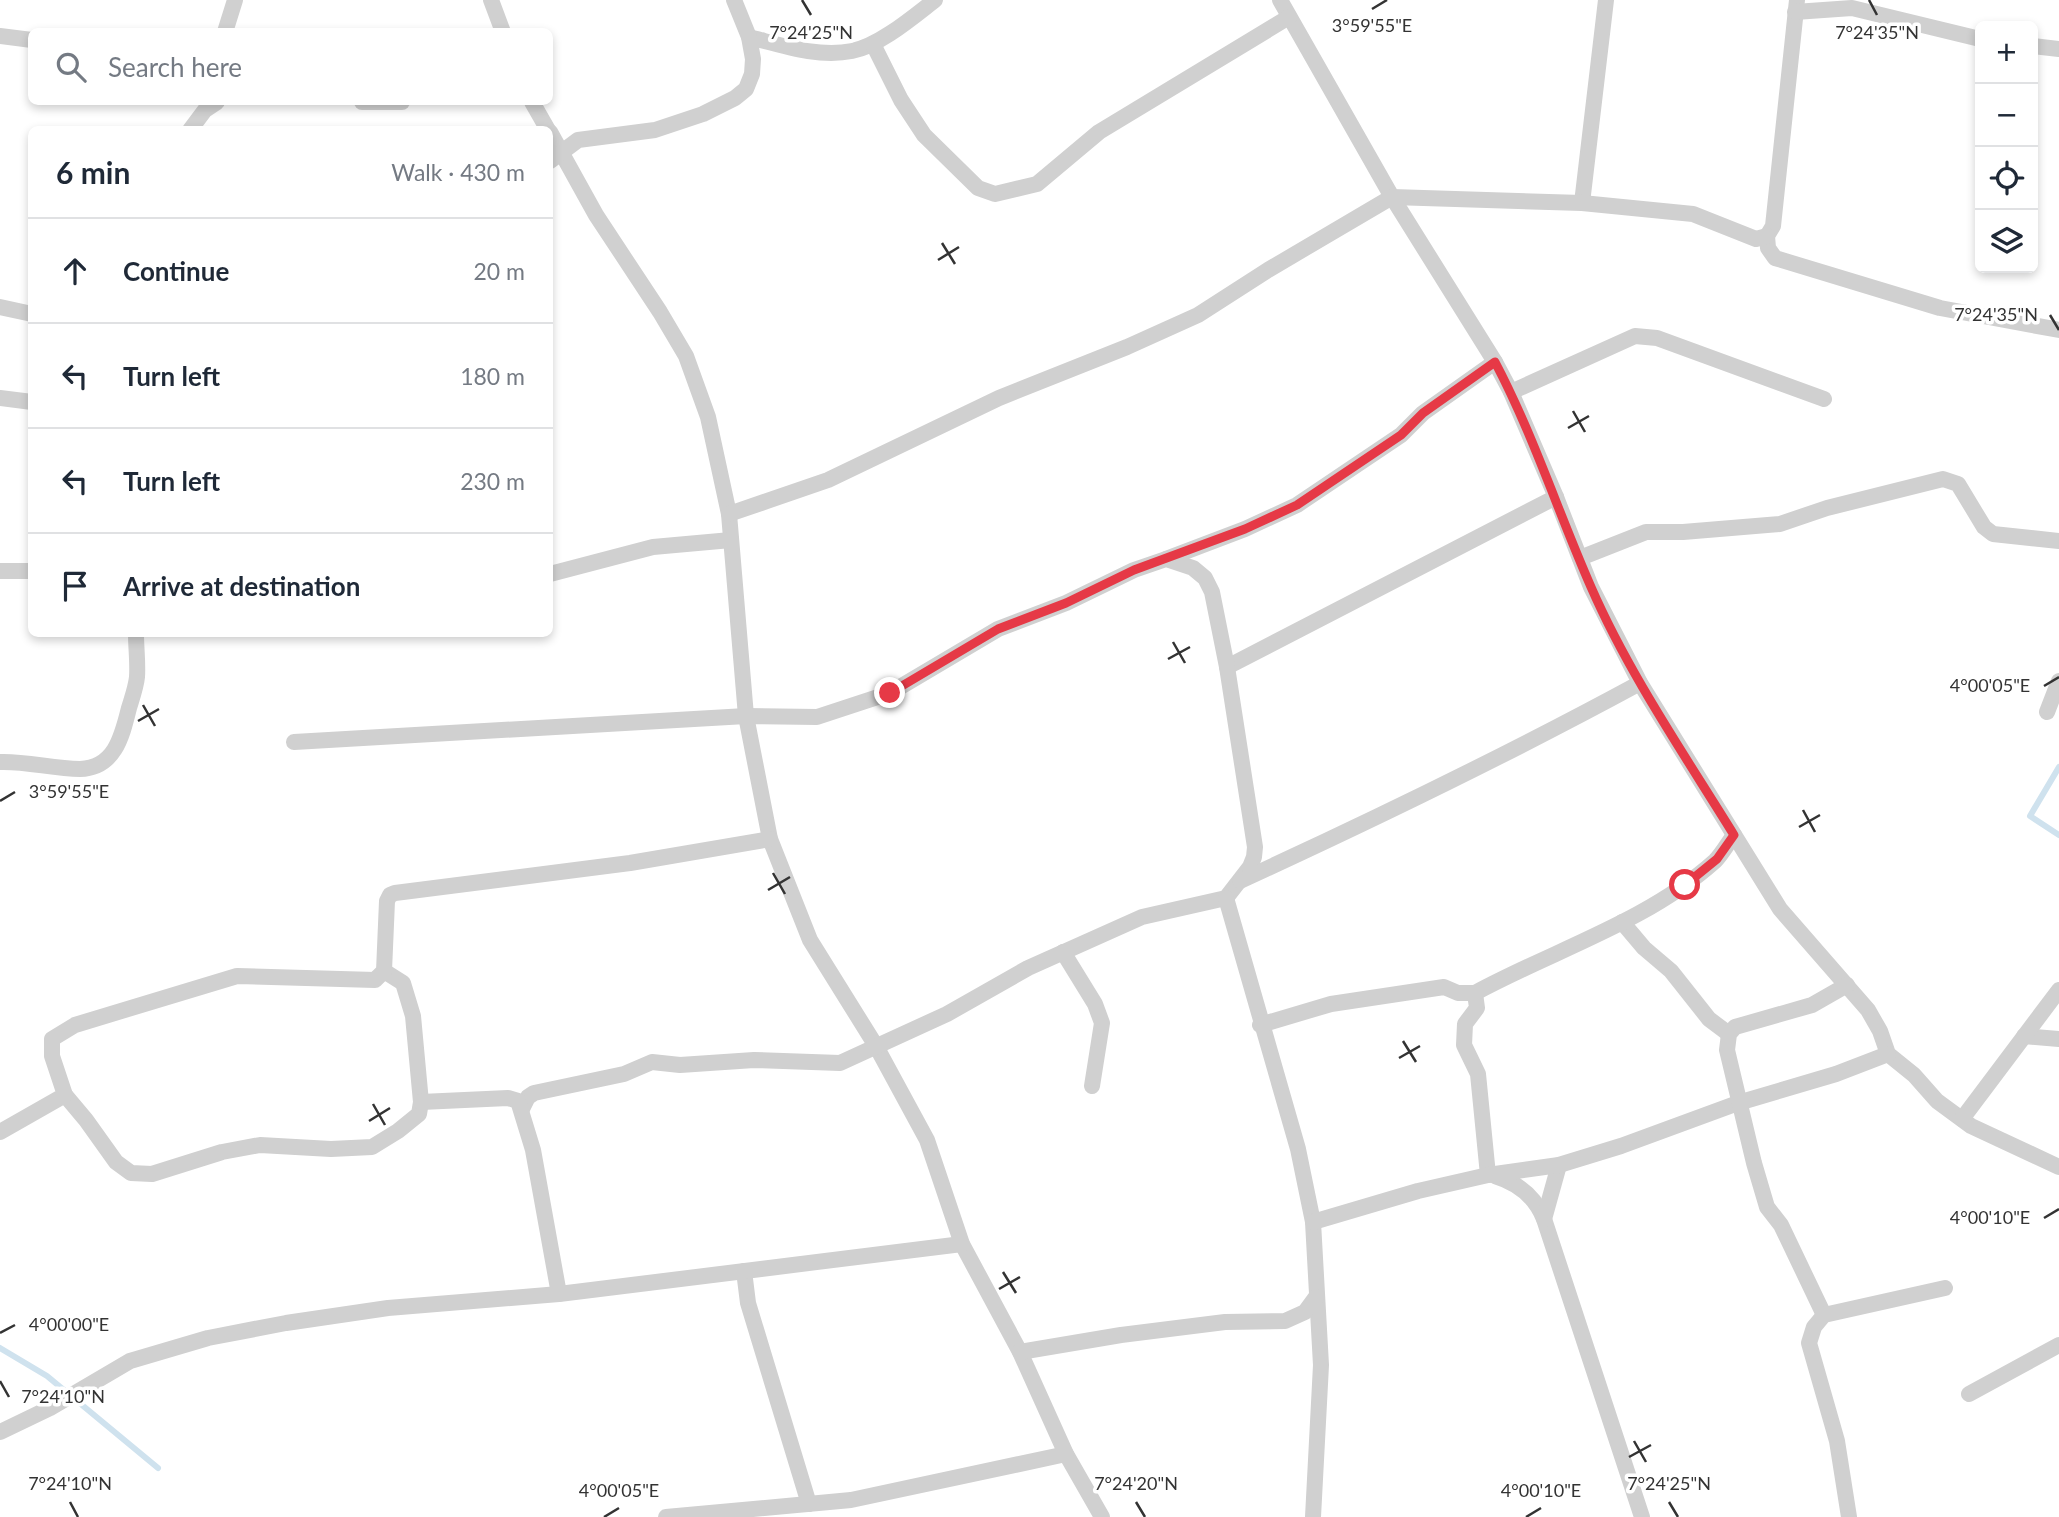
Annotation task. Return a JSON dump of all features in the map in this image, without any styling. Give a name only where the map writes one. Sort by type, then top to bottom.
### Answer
[{"type":"street","points":[[226,28],[235,0]]},
{"type":"street","points":[[491,0],[502,28]]},
{"type":"street","points":[[734,0],[749,37],[754,59],[746,89],[735,98],[702,114],[654,130],[578,140],[555,157],[660,312],[686,356],[708,417],[729,514],[746,716],[770,839],[810,940],[876,1046],[927,1140],[962,1244],[1020,1352],[1066,1454],[1101,1517]]},
{"type":"street","points":[[749,37],[796,48],[831,52],[852,51],[873,44],[935,0]]},
{"type":"street","points":[[1280,0],[1392,197],[1495,362],[1511,392],[1556,497],[1591,587],[1640,683],[1780,909],[1868,1010],[1880,1031],[1888,1054],[1914,1076],[1937,1101],[1962,1119],[2010,1146],[2059,1167]]},
{"type":"street","points":[[1582,202],[1606,0]]},
{"type":"street","points":[[729,514],[828,480],[999,398],[1127,347],[1198,315],[1392,197],[1582,202],[1693,214],[1756,239],[1766,236],[1773,226],[1796,6],[1852,8],[1975,38]]},
{"type":"street","points":[[873,44],[901,100],[924,135],[978,188],[995,194],[1037,184],[1099,132],[1289,17]]},
{"type":"street","points":[[0,36],[28,40]]},
{"type":"street","points":[[2038,47],[2059,49]]},
{"type":"street","points":[[193,126],[212,105]]},
{"type":"street","points":[[535,105],[546,126]]},
{"type":"street","points":[[1766,236],[1768,248],[1774,258],[1940,308],[2059,330]]},
{"type":"street","points":[[0,307],[28,313]]},
{"type":"street","points":[[1511,392],[1635,336],[1657,338],[1824,399]]},
{"type":"street","points":[[294,742],[746,716],[817,717],[890,693],[998,629],[1066,603],[1134,570],[1245,529],[1297,505],[1401,435],[1423,413],[1495,362]]},
{"type":"street","points":[[0,398],[28,402]]},
{"type":"street","points":[[1580,558],[1646,532],[1683,532],[1780,524],[1827,508],[1942,479],[1958,484],[1984,527],[1993,534],[2059,541]]},
{"type":"street","points":[[1227,667],[1556,497]]},
{"type":"street","points":[[553,573],[653,547],[731,540]]},
{"type":"street","points":[[522,1110],[528,1097],[534,1093],[624,1074],[652,1062],[680,1065],[754,1060],[839,1062],[947,1014],[1028,968],[1142,917],[1226,898],[1250,867],[1255,847],[1227,667],[1212,592],[1205,578],[1193,568],[1166,559]]},
{"type":"street","points":[[0,571],[28,571]]},
{"type":"street","points":[[0,762],[23,761],[79,769],[93,767],[108,759],[122,735],[137,678],[136,637]]},
{"type":"street","points":[[2047,712],[2059,681]]},
{"type":"street","points":[[1238,882],[1378,818],[1640,683]]},
{"type":"street","points":[[1261,1025],[1331,1004],[1444,987],[1458,993],[1475,993],[1622,922],[1685,885],[1717,859],[1734,835]]},
{"type":"street","points":[[384,971],[403,983],[413,1016],[421,1102],[419,1114],[372,1147],[331,1149],[260,1145],[222,1152],[152,1174],[131,1173],[116,1161],[65,1095],[52,1056],[52,1039],[75,1026],[237,976],[375,980],[384,971],[387,901],[390,895],[395,893],[630,863],[770,839]]},
{"type":"street","points":[[1226,898],[1298,1149],[1313,1222],[1321,1365],[1312,1517]]},
{"type":"street","points":[[1622,922],[1644,948],[1671,971],[1709,1019],[1729,1034]]},
{"type":"street","points":[[1063,952],[1095,1004],[1102,1023],[1092,1086]]},
{"type":"street","points":[[1824,1315],[1781,1226],[1767,1207],[1738,1103],[1727,1050],[1729,1034],[1735,1027],[1812,1005],[1847,985]]},
{"type":"street","points":[[1962,1119],[2059,990]]},
{"type":"street","points":[[1475,993],[1477,1008],[1465,1024],[1464,1045],[1478,1074],[1488,1175]]},
{"type":"street","points":[[2024,1036],[2059,1038]]},
{"type":"street","points":[[1313,1222],[1418,1191],[1488,1175],[1559,1165],[1621,1146],[1738,1103],[1836,1074],[1888,1054]]},
{"type":"street","points":[[0,1132],[65,1095]]},
{"type":"street","points":[[421,1102],[508,1098],[518,1101],[533,1150],[559,1294]]},
{"type":"street","points":[[1544,1219],[1559,1165]]},
{"type":"street","points":[[1488,1175],[1512,1181],[1539,1205],[1642,1517]]},
{"type":"street","points":[[0,1432],[50,1408],[130,1361],[208,1338],[388,1308],[559,1294],[962,1244]]},
{"type":"street","points":[[744,1271],[748,1303],[809,1504]]},
{"type":"street","points":[[1849,1517],[1837,1441],[1809,1343],[1814,1327],[1824,1315],[1945,1288]]},
{"type":"street","points":[[1020,1352],[1121,1335],[1225,1322],[1285,1321],[1305,1312],[1317,1297]]},
{"type":"street","points":[[1969,1394],[2059,1345]]},
{"type":"street","points":[[666,1517],[766,1512],[851,1500],[1066,1454]]},
{"type":"waterway","points":[[2059,767],[2030,816],[2059,835]]},
{"type":"waterway","points":[[0,1348],[47,1376],[158,1468]]},
{"type":"route","points":[[890,693],[998,629],[1066,603],[1134,570],[1245,529],[1297,505],[1401,435],[1423,413],[1495,362],[1511,392],[1556,497],[1591,587],[1640,683],[1734,835],[1717,859],[1685,885]]}]
